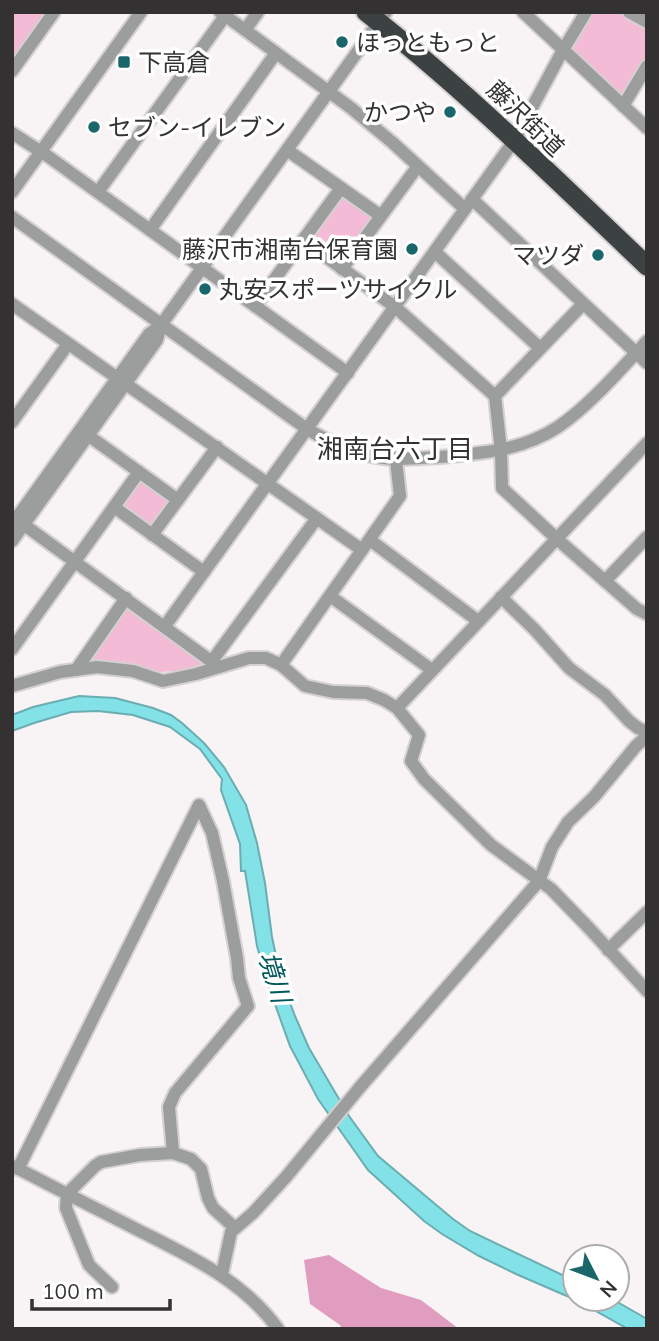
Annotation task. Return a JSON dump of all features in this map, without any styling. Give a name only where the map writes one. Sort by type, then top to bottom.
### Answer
[{"type":"highway","name":"藤沢街道","points":[[377,16],[483,110],[647,266]]},
{"type":"street","points":[[14,63],[54,12]]},
{"type":"street","points":[[12,192],[141,12]]},
{"type":"street","points":[[245,30],[258,12]]},
{"type":"street","points":[[523,12],[647,128]]},
{"type":"street","points":[[165,626],[514,141],[586,12]]},
{"type":"street","points":[[629,12],[647,22]]},
{"type":"street","points":[[98,192],[222,14],[329,91],[418,166],[469,204],[647,363]]},
{"type":"street","points":[[12,541],[16,521],[121,382],[157,340],[162,325],[329,91],[377,16]]},
{"type":"street","points":[[150,230],[276,53]]},
{"type":"street","points":[[623,106],[647,66]]},
{"type":"street","points":[[12,133],[348,373]]},
{"type":"street","points":[[287,150],[381,216]]},
{"type":"street","points":[[342,269],[418,166]]},
{"type":"street","points":[[255,306],[341,188]]},
{"type":"street","points":[[12,217],[307,429],[354,452],[396,460],[501,451],[536,440],[574,415],[647,341]]},
{"type":"street","points":[[303,240],[395,307],[495,396],[502,488],[637,609],[647,614]]},
{"type":"street","points":[[435,252],[540,348]]},
{"type":"street","points":[[495,396],[583,304]]},
{"type":"street","points":[[14,308],[317,518],[366,545],[478,621]]},
{"type":"street","points":[[12,422],[68,344]]},
{"type":"street","points":[[84,433],[178,500]]},
{"type":"street","points":[[397,708],[647,443]]},
{"type":"street","points":[[152,535],[217,447]]},
{"type":"street","points":[[281,664],[400,496],[396,460]]},
{"type":"street","points":[[12,649],[139,472]]},
{"type":"street","points":[[114,507],[204,572]]},
{"type":"street","points":[[216,664],[317,518]]},
{"type":"street","points":[[16,521],[216,664]]},
{"type":"street","points":[[606,581],[647,537]]},
{"type":"street","points":[[330,596],[432,670]]},
{"type":"street","points":[[222,1274],[231,1232],[253,1213],[286,1177],[538,880],[552,847],[568,822],[594,797],[647,734],[629,721],[605,695],[569,668],[535,630],[500,597]]},
{"type":"street","points":[[76,670],[126,598]]},
{"type":"street","points":[[12,685],[60,672],[97,667],[133,671],[163,681],[216,664],[266,658],[281,664],[305,687],[333,692],[367,693],[384,700],[397,708],[419,735],[411,761],[424,779],[491,845],[561,899],[647,991]]},
{"type":"street","points":[[173,1153],[169,1107],[171,1100],[248,1006],[239,978],[212,833],[199,805],[15,1168],[222,1274],[256,1302],[278,1329]]},
{"type":"street","points":[[608,950],[647,912]]},
{"type":"street","points":[[112,1287],[89,1265],[66,1208],[67,1194],[101,1162],[140,1155],[173,1153],[191,1159],[201,1169],[213,1208],[235,1228]]},
{"type":"shaded area","points":[[12,12],[48,12],[18,54],[14,55],[12,55]]},
{"type":"shaded area","points":[[593,12],[621,12],[647,27],[647,59],[625,96],[621,97],[574,52],[573,47]]},
{"type":"shaded area","points":[[344,195],[373,219],[344,260],[340,261],[312,240],[311,236],[340,196]]},
{"type":"shaded area","points":[[143,476],[174,498],[151,528],[121,506]]},
{"type":"shaded area","points":[[126,606],[207,665],[194,670],[159,672],[126,663],[87,663]]},
{"type":"shaded area","points":[[329,1255],[381,1288],[421,1300],[459,1329],[342,1329],[310,1304],[304,1260]]},
{"type":"water","name":"境川","points":[[79,696],[115,698],[171,715],[204,743],[224,767],[246,805],[257,843],[281,979],[309,1048],[349,1116],[378,1156],[453,1219],[470,1231],[561,1274],[561,1294],[479,1256],[424,1221],[368,1170],[318,1099],[290,1046],[268,985],[257,946],[245,871],[241,871],[240,844],[221,790],[222,779],[200,749],[170,727],[133,715],[98,711],[71,712],[12,731],[12,715]]},
{"type":"water","points":[[631,1310],[647,1319],[647,1329],[628,1329],[599,1313],[631,1313]]},
{"type":"place","name":"ほっともっと","points":[[342,42]]},
{"type":"place","name":"下高倉","points":[[124,62]]},
{"type":"place","name":"かつや","points":[[450,112]]},
{"type":"place","name":"セブン-イレブン","points":[[94,127]]},
{"type":"place","name":"藤沢市湘南台保育園","points":[[412,249]]},
{"type":"place","name":"マツダ","points":[[598,255]]},
{"type":"place","name":"丸安スポーツサイクル","points":[[205,289]]},
{"type":"district","name":"湘南台六丁目","points":[[395,448]]}]
